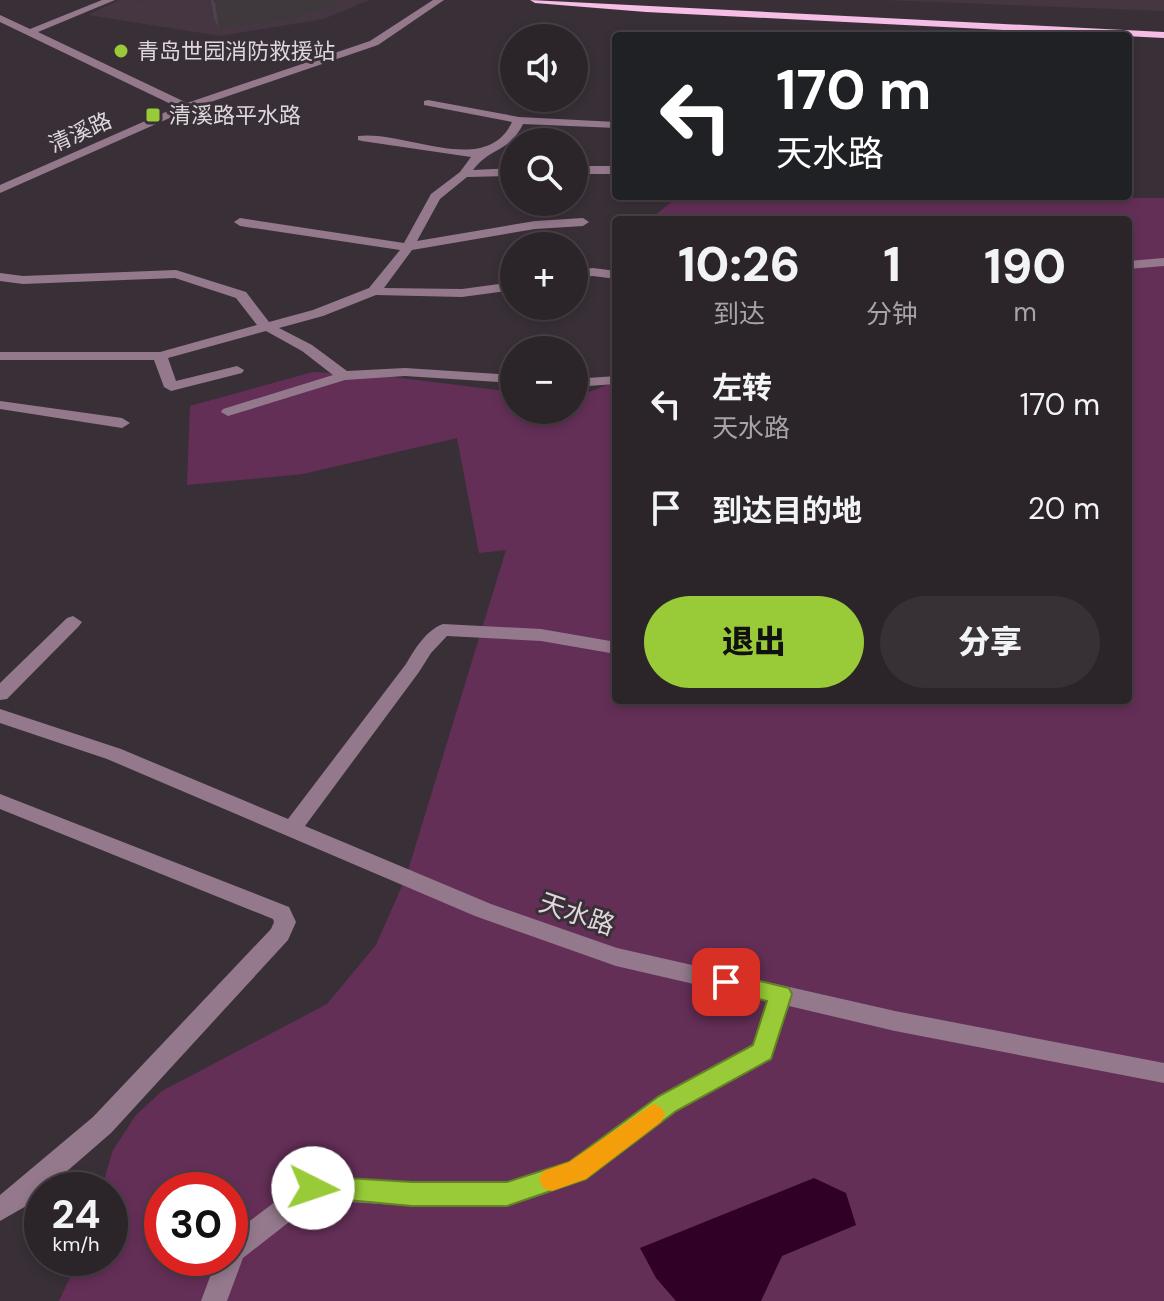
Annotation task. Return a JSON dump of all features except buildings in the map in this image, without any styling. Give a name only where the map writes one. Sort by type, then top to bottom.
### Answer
[{"type":"main road","points":[[535,0],[646,9],[1104,32]]},
{"type":"main road","points":[[661,0],[1164,24]]},
{"type":"main road","points":[[1132,33],[1164,35]]},
{"type":"street","points":[[33,31],[110,0]]},
{"type":"street","name":"清溪路","points":[[0,189],[186,107],[374,43],[439,0]]},
{"type":"street","points":[[0,18],[33,31],[186,107]]},
{"type":"street","points":[[428,103],[519,120],[612,125]]},
{"type":"street","points":[[374,291],[401,259],[435,197],[464,174],[479,155],[510,139],[519,120]]},
{"type":"street","points":[[362,138],[479,155]]},
{"type":"street","points":[[588,170],[612,170]]},
{"type":"street","points":[[464,174],[500,173]]},
{"type":"street","points":[[240,222],[406,247],[535,225],[583,222]]},
{"type":"street","points":[[1132,265],[1164,262]]},
{"type":"street","points":[[588,273],[612,274]]},
{"type":"street","points":[[0,277],[23,280],[176,274],[241,295],[264,325],[307,348],[344,376]]},
{"type":"street","points":[[0,356],[160,356],[264,325],[318,313],[374,291],[438,295],[500,289]]},
{"type":"street","points":[[160,356],[171,387],[237,370]]},
{"type":"street","points":[[228,412],[344,376],[405,372],[500,378]]},
{"type":"street","points":[[588,382],[612,380]]},
{"type":"street","points":[[0,405],[122,423]]},
{"type":"street","points":[[0,694],[73,622]]},
{"type":"street","points":[[292,829],[424,649],[443,630],[541,635],[612,647]]},
{"type":"street","name":"天水路","points":[[0,716],[114,754],[483,910],[616,957],[1164,1073]]},
{"type":"street","points":[[0,801],[281,913],[285,922],[280,934],[102,1125],[19,1197],[0,1209]]},
{"type":"street","points":[[248,1238],[313,1188],[412,1194],[507,1194],[577,1171],[668,1103],[763,1051],[781,994]]},
{"type":"street","points":[[214,1301],[223,1276]]},
{"type":"shaded area","points":[[119,0],[369,0],[324,19],[220,36],[88,15]]},
{"type":"shaded area","points":[[883,0],[1164,0],[1164,11]]},
{"type":"shaded area","points":[[1164,198],[1164,1301],[59,1301],[71,1276],[128,1276],[128,1172],[106,1172],[113,1150],[136,1115],[162,1091],[327,1004],[376,945],[406,877],[506,550],[479,553],[457,438],[303,474],[187,485],[190,406],[313,372],[384,376],[500,390],[500,424],[588,424],[588,393],[612,383],[612,704],[1132,704],[1132,216],[654,216],[674,200]]},
{"type":"shaded area","points":[[814,1178],[846,1193],[856,1225],[782,1256],[761,1301],[676,1301],[656,1278],[640,1248]]},
{"type":"slow traffic","points":[[552,1179],[577,1171],[653,1115]]},
{"type":"place","name":"青岛世园消防救援站","points":[[121,51]]},
{"type":"place","name":"清溪路平水路","points":[[153,115]]},
{"type":"route","points":[[313,1188],[412,1194],[507,1194],[577,1171],[668,1103],[763,1051],[781,994],[726,982]]}]
